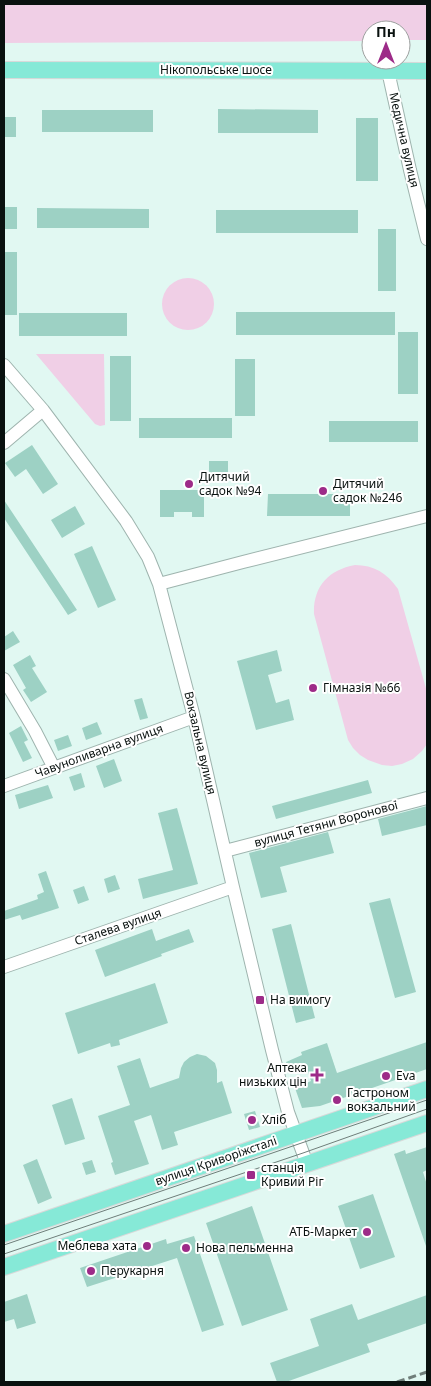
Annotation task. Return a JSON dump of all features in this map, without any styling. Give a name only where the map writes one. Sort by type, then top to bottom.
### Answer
[{"type":"main road","name":"Нікопольське шосе","points":[[4,70],[361,70]]},
{"type":"main road","name":"Нікопольське шосе","points":[[411,70],[427,70]]},
{"type":"main road","name":"вулиця Криворіжсталі","points":[[4,1234],[427,1089]]},
{"type":"main road","points":[[4,1267],[427,1123]]},
{"type":"street","name":"Медична вулиця","points":[[388,70],[427,239]]},
{"type":"street","name":"Вокзальна вулиця","points":[[4,365],[43,410],[126,521],[148,557],[159,584],[194,717],[272,1050],[288,1112],[307,1164]]},
{"type":"street","points":[[4,443],[43,410]]},
{"type":"street","points":[[159,584],[427,516]]},
{"type":"street","points":[[4,678],[54,768]]},
{"type":"street","name":"Чавуноливарна вулиця","points":[[4,786],[194,717]]},
{"type":"street","name":"вулиця Тетяни Воронової","points":[[225,851],[427,798]]},
{"type":"street","name":"Сталева вулиця","points":[[4,967],[233,887]]},
{"type":"shaded area","points":[[4,4],[427,4],[427,40],[411,40],[411,20],[361,20],[361,41],[4,43]]},
{"type":"shaded area","points":[[183,278],[193,278],[207,285],[214,299],[214,309],[207,323],[193,330],[183,330],[173,326],[166,319],[162,309],[162,299],[166,289],[173,282]]},
{"type":"shaded area","points":[[36,354],[104,354],[105,425],[95,424]]},
{"type":"shaded area","points":[[355,565],[368,566],[380,571],[398,589],[427,692],[427,744],[413,759],[402,764],[382,765],[368,760],[353,748],[348,740],[314,614],[316,596],[324,581],[337,571]]},
{"type":"building","points":[[218,109],[318,110],[318,133],[218,133]]},
{"type":"building","points":[[42,110],[153,110],[153,132],[42,132]]},
{"type":"building","points":[[4,117],[16,117],[16,137],[4,137]]},
{"type":"building","points":[[356,118],[378,118],[378,181],[356,181]]},
{"type":"building","points":[[4,207],[17,207],[17,229],[4,229]]},
{"type":"building","points":[[37,208],[149,209],[149,228],[37,228]]},
{"type":"building","points":[[216,210],[358,210],[358,233],[216,233]]},
{"type":"building","points":[[378,229],[396,229],[396,291],[378,291]]},
{"type":"building","points":[[4,252],[17,252],[17,315],[4,315]]},
{"type":"building","points":[[236,312],[395,312],[395,335],[236,335]]},
{"type":"building","points":[[19,313],[127,313],[127,336],[19,336]]},
{"type":"building","points":[[398,332],[418,332],[418,394],[398,394]]},
{"type":"building","points":[[110,356],[131,356],[131,421],[110,421]]},
{"type":"building","points":[[235,359],[255,359],[255,416],[235,416]]},
{"type":"building","points":[[139,418],[232,418],[232,438],[139,438]]},
{"type":"building","points":[[329,421],[418,421],[418,442],[329,442]]},
{"type":"building","points":[[32,445],[58,484],[43,494],[26,469],[15,477],[5,463]]},
{"type":"building","points":[[209,461],[228,461],[228,480],[209,480]]},
{"type":"building","points":[[160,490],[204,490],[204,517],[192,517],[192,512],[174,512],[174,517],[160,517]]},
{"type":"building","points":[[268,494],[350,494],[350,516],[267,516]]},
{"type":"building","points":[[4,500],[77,610],[68,615],[4,518]]},
{"type":"building","points":[[75,506],[85,524],[62,538],[51,520]]},
{"type":"building","points":[[92,546],[116,600],[98,608],[74,554]]},
{"type":"building","points":[[13,631],[20,642],[4,651],[4,637]]},
{"type":"building","points":[[277,650],[282,671],[268,675],[276,703],[289,699],[294,720],[256,730],[237,661]]},
{"type":"building","points":[[30,655],[36,666],[32,668],[47,692],[31,702],[23,690],[26,688],[13,665]]},
{"type":"building","points":[[142,698],[148,718],[140,720],[134,700]]},
{"type":"building","points":[[97,722],[102,734],[86,740],[82,728]]},
{"type":"building","points":[[21,726],[28,740],[24,742],[32,758],[23,762],[9,733]]},
{"type":"building","points":[[68,735],[72,746],[58,751],[54,740]]},
{"type":"building","points":[[114,759],[122,781],[104,788],[96,766]]},
{"type":"building","points":[[81,773],[85,787],[74,791],[69,777]]},
{"type":"building","points":[[368,780],[372,793],[276,819],[272,806]]},
{"type":"building","points":[[48,785],[53,798],[19,809],[15,795]]},
{"type":"building","points":[[427,806],[427,825],[382,836],[378,819]]},
{"type":"building","points":[[177,808],[198,884],[143,899],[138,879],[173,870],[158,813]]},
{"type":"building","points":[[328,832],[334,853],[280,867],[287,892],[261,898],[249,853]]},
{"type":"building","points":[[46,871],[59,908],[22,920],[20,915],[4,920],[4,911],[38,899],[37,895],[44,892],[38,874]]},
{"type":"building","points":[[115,875],[120,889],[108,893],[104,879]]},
{"type":"building","points":[[84,886],[89,900],[78,904],[73,890]]},
{"type":"building","points":[[390,898],[416,992],[395,998],[369,903]]},
{"type":"building","points":[[291,924],[315,1018],[296,1023],[272,929]]},
{"type":"building","points":[[152,929],[156,941],[189,929],[194,942],[105,977],[95,950]]},
{"type":"building","points":[[155,983],[168,1023],[119,1040],[120,1045],[111,1047],[110,1043],[78,1054],[65,1013]]},
{"type":"building","points":[[427,1042],[427,1069],[320,1106],[302,1108],[295,1088],[311,1081],[306,1066],[289,1071],[286,1062],[302,1055],[301,1052],[327,1043],[337,1073]]},
{"type":"building","points":[[197,1054],[206,1056],[215,1063],[217,1083],[222,1081],[232,1113],[174,1132],[178,1145],[162,1150],[151,1115],[134,1121],[149,1164],[115,1175],[111,1163],[113,1162],[98,1116],[130,1105],[117,1066],[140,1058],[150,1088],[179,1078],[184,1062]]},
{"type":"building","points":[[72,1098],[85,1139],[65,1145],[52,1105]]},
{"type":"building","name":"Хліб","points":[[255,1111],[260,1127],[249,1130],[244,1114]]},
{"type":"building","points":[[427,1147],[427,1170],[423,1172],[427,1185],[426,1246],[394,1154],[405,1150],[406,1154]]},
{"type":"building","points":[[37,1159],[52,1198],[38,1204],[23,1165]]},
{"type":"building","points":[[92,1160],[96,1172],[86,1175],[82,1163]]},
{"type":"building","name":"АТБ-Маркет","points":[[373,1194],[395,1257],[360,1269],[338,1206]]},
{"type":"building","points":[[252,1206],[288,1310],[242,1326],[206,1223]]},
{"type":"building","points":[[194,1236],[224,1325],[202,1332],[177,1258],[87,1287],[80,1268],[166,1239],[167,1244]]},
{"type":"building","points":[[27,1294],[36,1323],[17,1329],[14,1319],[4,1322],[4,1302]]},
{"type":"building","points":[[427,1295],[427,1323],[367,1344],[370,1352],[286,1382],[277,1382],[270,1363],[319,1346],[310,1319],[352,1304],[358,1320]]},
{"type":"tram line","points":[[4,1245],[427,1100]]},
{"type":"tram line","points":[[4,1254],[427,1109]]},
{"type":"railway","points":[[397,1382],[427,1372]]},
{"type":"place","name":"Дитячий садок №94","points":[[189,484]]},
{"type":"place","name":"Дитячий садок №246","points":[[323,491]]},
{"type":"place","name":"Гімназія №66","points":[[313,688]]},
{"type":"place","name":"На вимогу","points":[[260,1000]]},
{"type":"place","name":"Аптека низьких цін","points":[[317,1075]]},
{"type":"place","name":"Eva","points":[[386,1076]]},
{"type":"place","name":"Гастроном вокзальний","points":[[337,1100]]},
{"type":"place","name":"Хліб","points":[[252,1120]]},
{"type":"place","name":"станція Кривий Ріг","points":[[251,1175]]},
{"type":"place","name":"АТБ-Маркет","points":[[367,1232]]},
{"type":"place","name":"Меблева хата","points":[[147,1246]]},
{"type":"place","name":"Нова пельменна","points":[[186,1248]]},
{"type":"place","name":"Перукарня","points":[[91,1271]]}]
